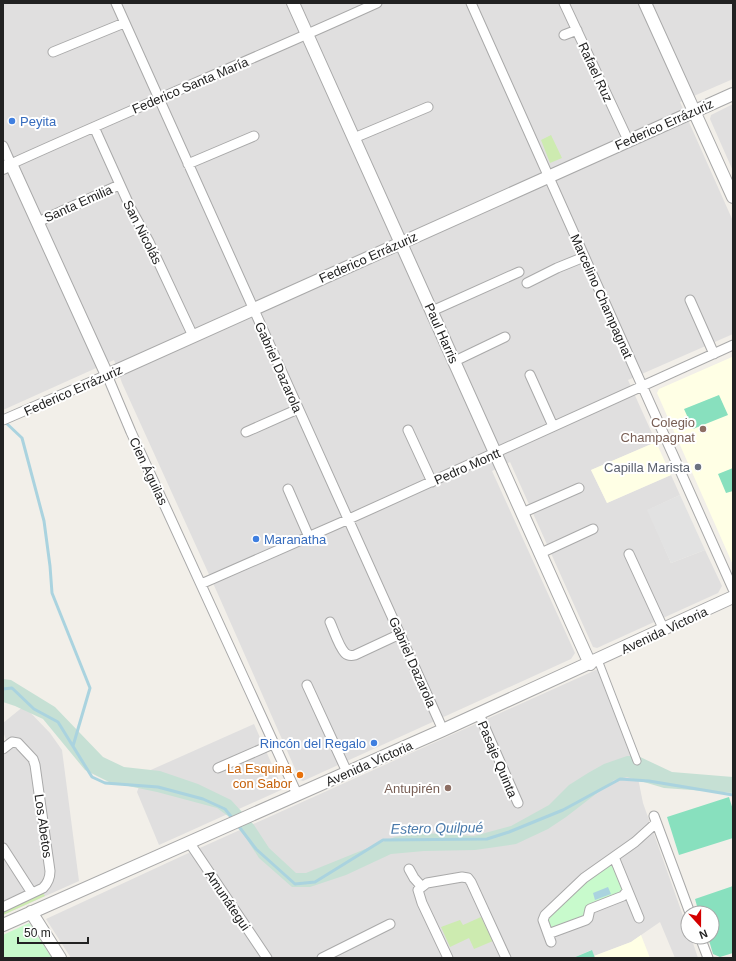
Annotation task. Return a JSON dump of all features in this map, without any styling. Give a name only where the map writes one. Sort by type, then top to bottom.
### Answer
[{"type":"street","name":"Gabriel Dazarola","points":[[116,3],[443,730]]},
{"type":"street","name":"Paul Harris","points":[[293,3],[455,360],[522,513],[594,662]]},
{"type":"street","name":"Federico Santa María","points":[[7,166],[308,35],[377,3]]},
{"type":"street","name":"Marcelino Champagnat","points":[[471,3],[733,589]]},
{"type":"street","name":"Rafael Ruz","points":[[564,3],[628,140]]},
{"type":"street","points":[[645,3],[733,197]]},
{"type":"street","points":[[53,52],[124,23]]},
{"type":"street","points":[[564,35],[577,30]]},
{"type":"street","name":"Federico Errázuriz","points":[[3,420],[107,375],[733,94]]},
{"type":"street","points":[[354,138],[428,107]]},
{"type":"street","name":"San Nicolás","points":[[94,127],[119,185],[149,242],[193,336]]},
{"type":"street","points":[[188,164],[254,136]]},
{"type":"street","name":"Cien Águilas","points":[[3,146],[7,166],[38,222],[131,432],[297,794]]},
{"type":"street","name":"Santa Emilia","points":[[38,222],[119,185]]},
{"type":"street","points":[[527,283],[555,264],[584,258]]},
{"type":"street","points":[[432,311],[519,272]]},
{"type":"street","points":[[690,300],[714,354]]},
{"type":"street","points":[[455,360],[506,337]]},
{"type":"street","name":"Pedro Montt","points":[[201,584],[432,482],[733,345]]},
{"type":"street","points":[[530,375],[553,426]]},
{"type":"street","points":[[246,432],[298,409]]},
{"type":"street","points":[[408,430],[432,482]]},
{"type":"street","points":[[522,513],[579,488]]},
{"type":"street","points":[[288,489],[309,537]]},
{"type":"street","points":[[541,553],[593,529]]},
{"type":"street","points":[[629,554],[664,630]]},
{"type":"street","name":"Avenida Victoria","points":[[3,925],[479,714],[733,597]]},
{"type":"street","points":[[330,622],[344,650],[351,656],[400,634]]},
{"type":"street","points":[[594,662],[637,762]]},
{"type":"street","points":[[307,685],[347,772]]},
{"type":"street","name":"Pasaje Quinta","points":[[479,714],[518,803]]},
{"type":"street","name":"Los Abetos","points":[[3,749],[12,742],[18,743],[33,759],[37,772],[50,871],[47,884],[43,888],[3,907]]},
{"type":"street","points":[[218,768],[273,744]]},
{"type":"street","points":[[627,891],[623,896],[590,909],[587,919],[550,938],[542,920],[544,915],[584,878],[635,842],[655,820],[687,905]]},
{"type":"street","points":[[635,842],[660,833]]},
{"type":"street","name":"Amunátegui","points":[[189,842],[266,958]]},
{"type":"street","points":[[3,848],[32,893]]},
{"type":"street","points":[[614,857],[639,918]]},
{"type":"street","points":[[410,869],[414,878],[422,887]]},
{"type":"street","points":[[448,958],[418,890],[427,883],[462,877],[468,878],[506,958]]},
{"type":"street","points":[[31,912],[60,958]]},
{"type":"street","points":[[587,919],[592,927]]},
{"type":"street","points":[[322,958],[390,924]]},
{"type":"street","points":[[703,945],[708,958]]},
{"type":"shaded area","points":[[3,3],[733,3],[733,79],[680,102],[733,221],[733,334],[628,380],[656,442],[591,470],[607,503],[671,475],[680,495],[648,510],[671,563],[705,550],[722,586],[718,593],[597,648],[593,647],[510,462],[492,471],[575,653],[571,659],[303,781],[300,780],[122,383],[114,360],[3,410]]},
{"type":"shaded area","points":[[733,104],[733,171],[710,119],[711,115]]},
{"type":"shaded area","name":"Colegio Champagnat","points":[[732,357],[733,565],[657,393],[659,389]]},
{"type":"shaded area","name":"Colegio Champagnat","points":[[656,442],[671,475],[607,503],[591,470]]},
{"type":"shaded area","points":[[680,495],[705,550],[671,563],[647,510]]},
{"type":"shaded area","points":[[598,669],[636,768],[643,803],[680,907],[680,945],[694,945],[698,958],[675,958],[660,922],[631,942],[594,956],[591,950],[573,958],[71,958],[46,919],[182,856]]},
{"type":"shaded area","points":[[3,679],[11,680],[55,707],[103,757],[124,767],[160,771],[198,784],[231,800],[254,825],[269,848],[296,873],[306,873],[395,837],[424,833],[474,836],[511,826],[549,805],[569,785],[588,773],[604,764],[627,756],[638,756],[672,772],[733,777],[733,793],[664,788],[627,777],[614,780],[548,829],[516,844],[475,850],[424,851],[391,854],[346,875],[310,887],[292,887],[259,858],[244,835],[228,816],[217,808],[157,792],[109,782],[85,770],[43,719],[3,702]]},
{"type":"shaded area","points":[[24,706],[50,733],[62,750],[79,881],[3,915],[3,744],[6,740],[3,731],[3,723]]},
{"type":"shaded area","points":[[254,724],[282,787],[281,790],[159,845],[137,792],[144,773]]},
{"type":"shaded area","points":[[641,935],[650,958],[595,958],[594,956],[631,942]]},
{"type":"green space","points":[[551,135],[562,158],[550,163],[541,140]]},
{"type":"green space","points":[[719,395],[728,415],[693,429],[684,409]]},
{"type":"green space","points":[[733,468],[733,491],[726,493],[718,474]]},
{"type":"green space","points":[[729,797],[733,810],[733,838],[679,855],[667,817]]},
{"type":"green space","points":[[613,862],[624,891],[585,916],[550,929],[547,920],[582,882]]},
{"type":"green space","points":[[733,886],[733,953],[720,957],[713,954],[710,945],[720,945],[720,905],[697,905],[695,899]]},
{"type":"green space","points":[[43,893],[45,896],[3,915],[3,911]]},
{"type":"green space","points":[[481,917],[493,941],[474,949],[469,938],[450,947],[441,927],[460,920],[463,925]]},
{"type":"green space","points":[[29,923],[52,958],[3,958],[3,935]]},
{"type":"green space","points":[[592,950],[595,958],[573,958]]},
{"type":"water","points":[[608,887],[611,894],[595,900],[593,893]]},
{"type":"waterway","points":[[4,421],[22,438],[44,521],[52,593],[90,688],[73,746]]},
{"type":"waterway","name":"Estero Quilpué","points":[[3,689],[12,688],[34,709],[58,722],[92,777],[105,783],[158,787],[203,799],[225,809],[234,820]]},
{"type":"waterway","name":"Estero Quilpué","points":[[237,824],[256,849],[295,884],[315,882],[383,840],[487,839],[509,832],[563,810],[620,779],[649,781],[733,795]]},
{"type":"place","name":"Peyita","points":[[12,121]]},
{"type":"place","name":"Colegio Champagnat","points":[[703,429]]},
{"type":"place","name":"Capilla Marista","points":[[698,467]]},
{"type":"place","name":"Maranatha","points":[[256,539]]},
{"type":"place","name":"Rincón del Regalo","points":[[374,743]]},
{"type":"place","name":"La Esquina con Sabor","points":[[300,775]]},
{"type":"place","name":"Antupirén","points":[[448,788]]}]
